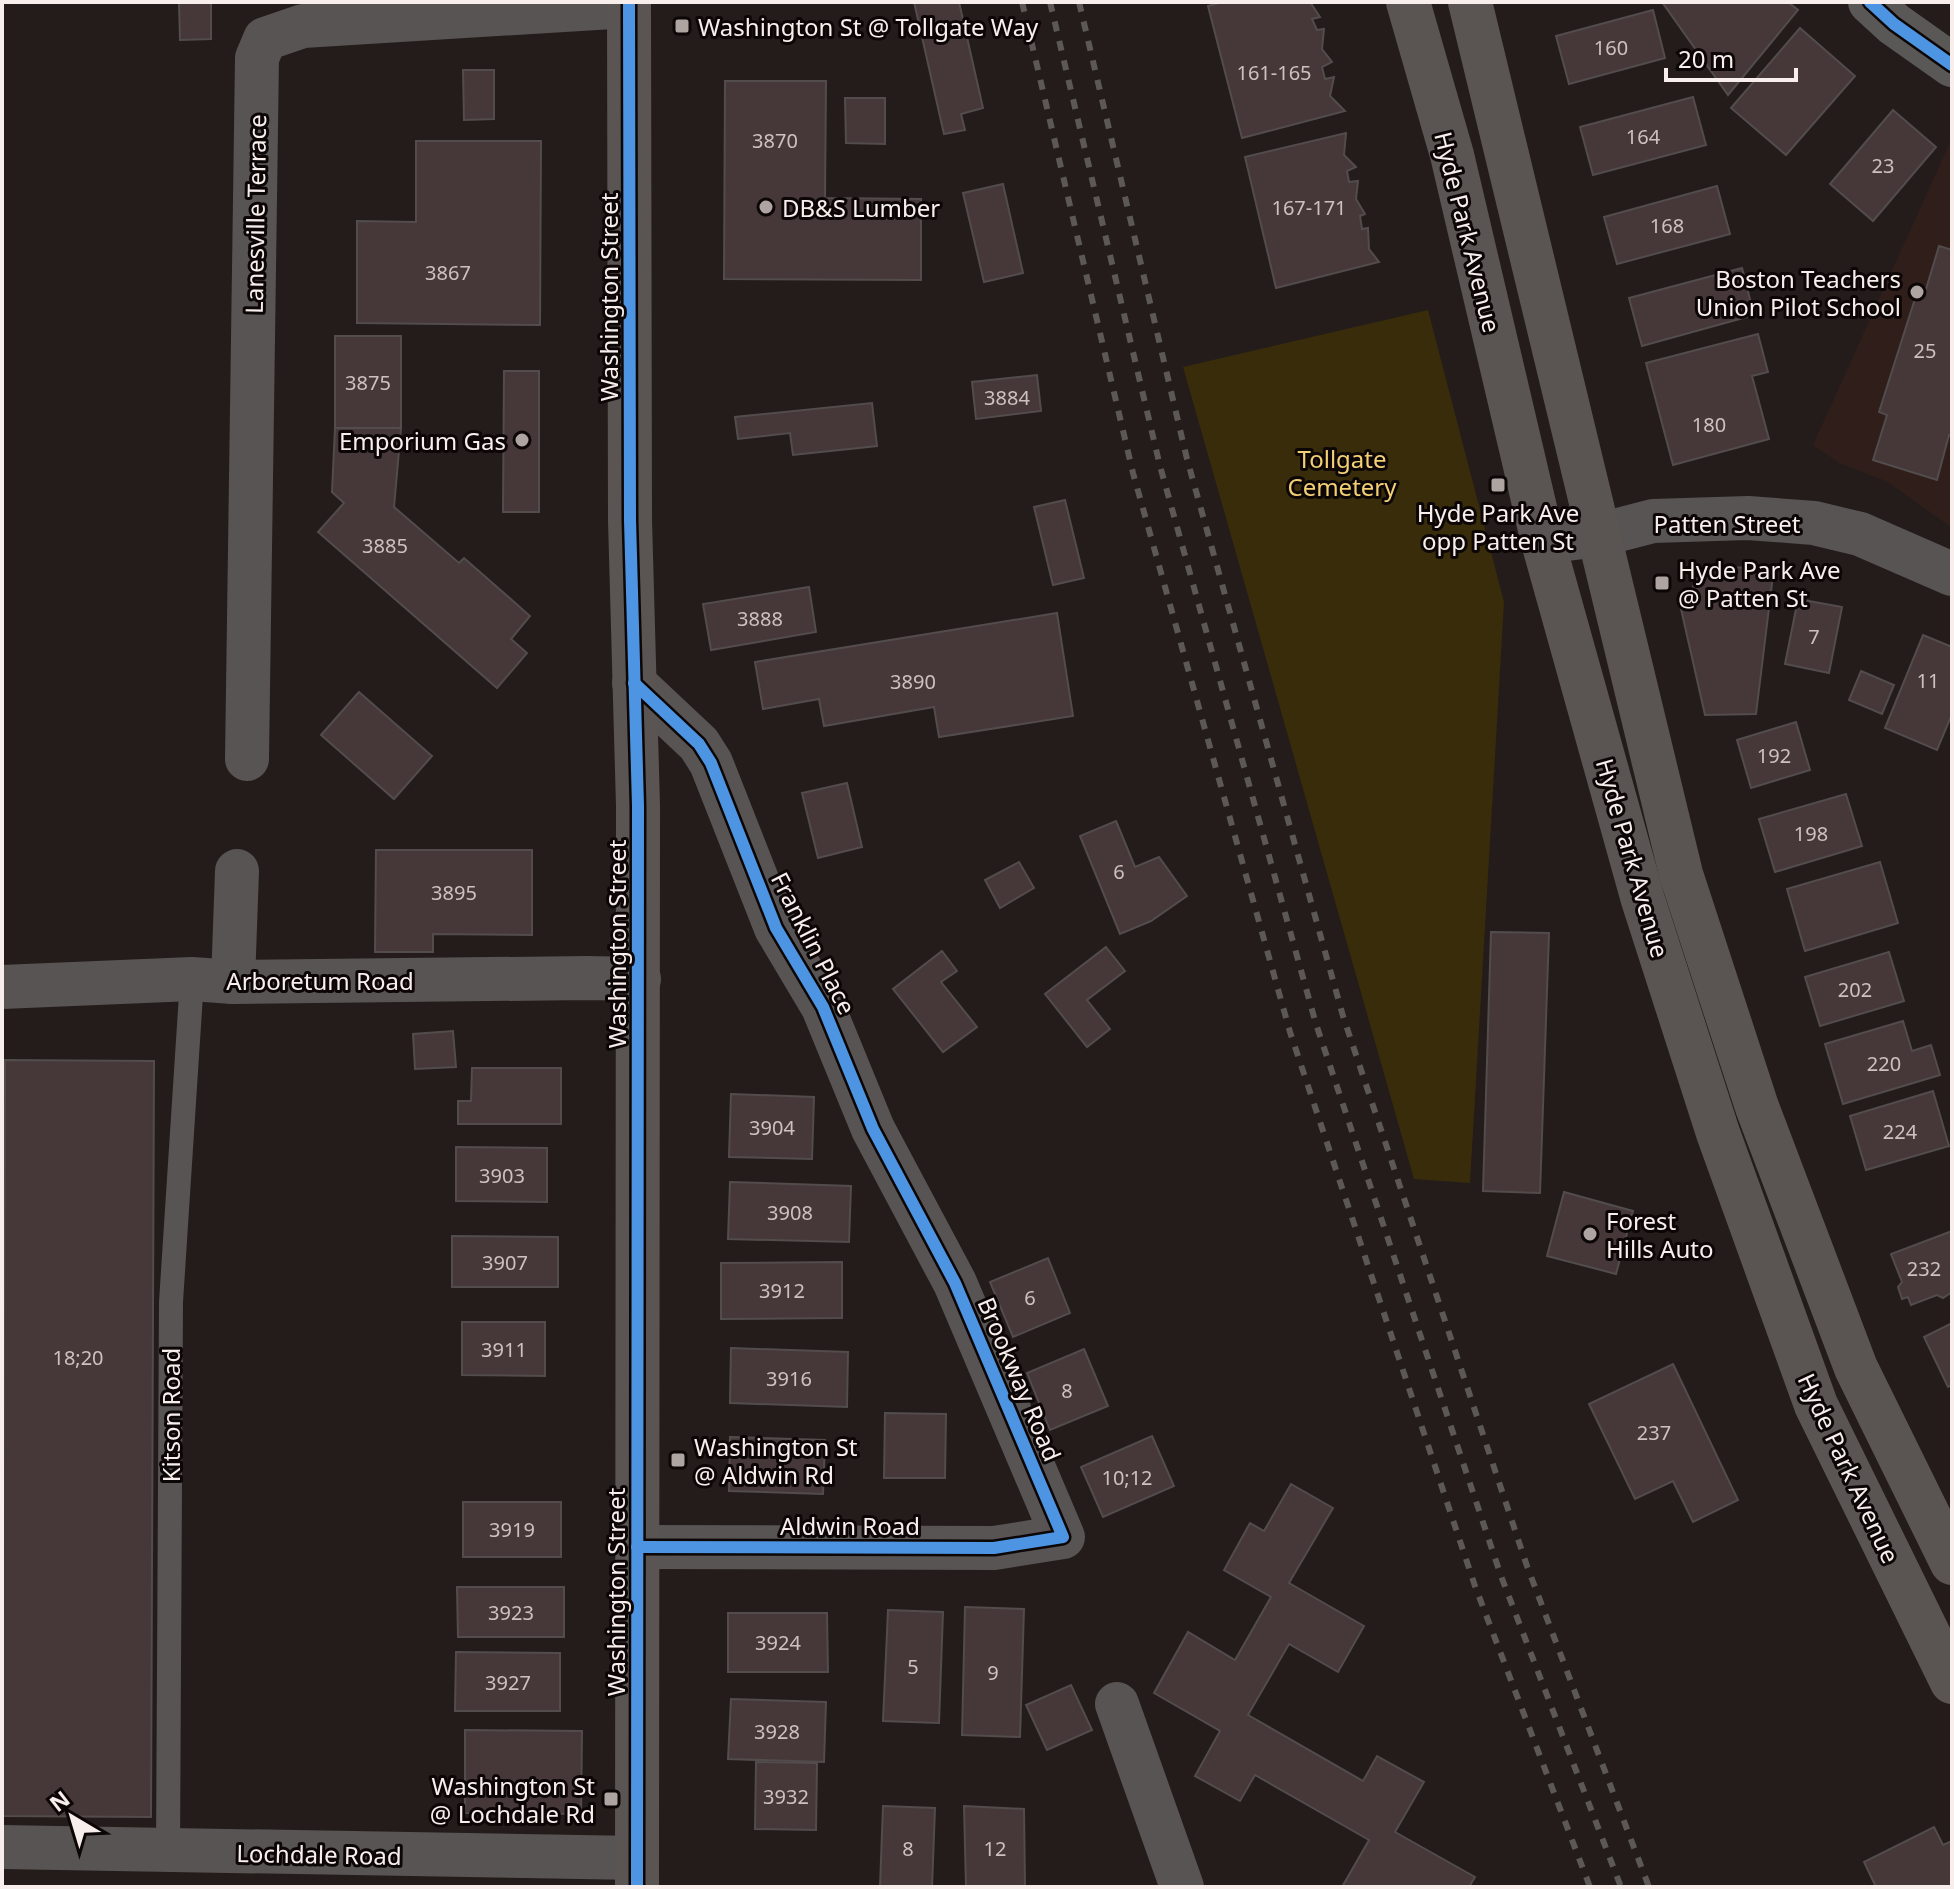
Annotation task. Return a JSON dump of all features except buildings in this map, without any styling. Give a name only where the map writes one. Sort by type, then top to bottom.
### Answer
[{"type":"main road","name":"Hyde Park Avenue","points":[[1408,2],[1452,155],[1543,542],[1643,900],[1718,1133],[1816,1405],[1952,1682]]},
{"type":"main road","name":"Hyde Park Avenue","points":[[1470,2],[1681,874],[1757,1107],[1856,1368],[1952,1563]]},
{"type":"main road","points":[[1870,2],[1894,24],[1952,65]]},
{"type":"main road","name":"Washington Street","points":[[629,4],[630,520],[639,979],[637,1873]]},
{"type":"main road","points":[[1760,1250],[1804,1230]]},
{"type":"street","name":"Lanesville Terrace","points":[[247,759],[257,58],[265,39],[303,26],[629,4]]},
{"type":"street","name":"Patten Street","points":[[1543,542],[1599,535],[1653,521],[1748,518],[1814,523],[1860,534],[1952,574]]},
{"type":"street","name":"Franklin Place","points":[[634,683],[699,744],[711,763],[776,928],[823,1007],[873,1129],[933,1240]]},
{"type":"street","points":[[213,980],[237,871]]},
{"type":"street","name":"Arboretum Road","points":[[2,987],[213,980],[639,979]]},
{"type":"street","name":"Brookway Road","points":[[933,1240],[967,1308],[1063,1537]]},
{"type":"street","name":"Aldwin Road","points":[[637,1547],[994,1548],[1063,1537]]},
{"type":"street","points":[[1117,1704],[1182,1887]]},
{"type":"street","name":"Lochdale Road","points":[[2,1847],[168,1851],[637,1873]]},
{"type":"lane","name":"Kitson Road","points":[[168,1851],[171,1302],[213,980]]},
{"type":"shaded area","name":"Boston Teachers Union Pilot School","points":[[1952,138],[1952,528],[1888,482],[1839,463],[1813,445]]},
{"type":"green space","name":"Tollgate Cemetery","points":[[1428,310],[1504,602],[1470,1183],[1414,1179],[1183,367]]},
{"type":"railway","points":[[1022,2],[1133,473],[1290,1032],[1475,1586],[1590,1887]]},
{"type":"railway","points":[[1050,2],[1160,466],[1316,1024],[1501,1576],[1621,1887]]},
{"type":"railway","points":[[1079,2],[1187,459],[1343,1016],[1527,1566],[1649,1887]]},
{"type":"cycle path","points":[[629,2],[630,520],[638,806],[637,1887]]},
{"type":"cycle path","points":[[1870,2],[1894,24],[1952,65]]},
{"type":"cycle path","points":[[634,683],[699,744],[711,763],[776,928],[823,1007],[873,1129],[955,1283],[1063,1537],[994,1548],[637,1547]]},
{"type":"place","name":"Washington St @ Tollgate Way","points":[[682,26]]},
{"type":"place","name":"DB&S Lumber","points":[[766,207]]},
{"type":"place","name":"Boston Teachers Union Pilot School","points":[[1917,292]]},
{"type":"place","name":"Emporium Gas","points":[[522,440]]},
{"type":"place","name":"Hyde Park Ave opp Patten St","points":[[1498,485]]},
{"type":"place","name":"Hyde Park Ave @ Patten St","points":[[1662,583]]},
{"type":"place","name":"Forest Hills Auto","points":[[1590,1234]]},
{"type":"place","name":"Washington St @ Aldwin Rd","points":[[678,1460]]},
{"type":"place","name":"Washington St @ Lochdale Rd","points":[[611,1799]]}]
